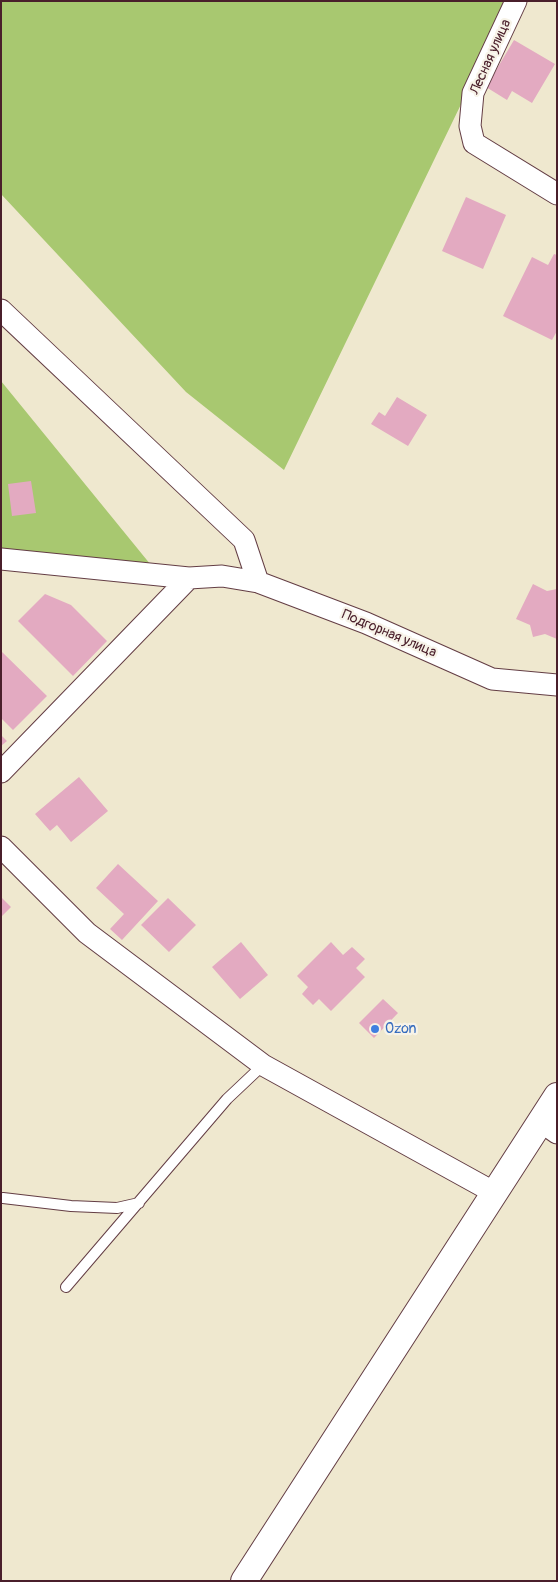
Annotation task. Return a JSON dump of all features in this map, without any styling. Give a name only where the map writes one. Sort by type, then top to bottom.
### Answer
[{"type":"street","name":"Лесная улица","points":[[516,1],[473,92],[470,126],[474,143],[557,194]]},
{"type":"street","points":[[1,310],[244,540],[258,582]]},
{"type":"street","points":[[1,558],[189,578]]},
{"type":"street","name":"Подгорная улица","points":[[189,578],[222,576],[258,582],[366,623],[492,679],[557,685]]},
{"type":"street","points":[[1,772],[189,578]]},
{"type":"street","points":[[1,847],[87,933],[262,1065],[495,1193]]},
{"type":"street","points":[[244,1581],[495,1193],[549,1127],[557,1096]]},
{"type":"lane","points":[[66,1287],[226,1099],[262,1065]]},
{"type":"lane","points":[[3,1198],[80,1207],[118,1208],[139,1203]]},
{"type":"green space","points":[[1,1],[511,1],[284,470],[186,392],[1,194]]},
{"type":"green space","points":[[1,381],[155,570],[1,556]]},
{"type":"building","points":[[514,40],[555,64],[532,103],[512,91],[507,100],[486,87]]},
{"type":"building","points":[[466,197],[506,215],[483,269],[442,251]]},
{"type":"building","points":[[554,254],[557,255],[557,331],[552,340],[503,316],[532,257],[548,265]]},
{"type":"building","points":[[397,397],[427,415],[408,446],[371,424],[379,412],[385,416]]},
{"type":"building","points":[[31,481],[36,513],[12,516],[8,484]]},
{"type":"building","points":[[533,584],[547,591],[557,589],[557,639],[545,634],[533,637],[530,625],[516,619]]},
{"type":"building","points":[[45,594],[71,605],[107,641],[73,676],[18,621]]},
{"type":"building","points":[[1,651],[47,696],[13,730],[1,718]]},
{"type":"building","points":[[1,735],[7,741],[1,746]]},
{"type":"building","points":[[79,777],[108,811],[71,842],[57,825],[50,831],[35,814]]},
{"type":"building","points":[[118,864],[158,901],[122,940],[110,929],[124,914],[96,888]]},
{"type":"building","points":[[1,897],[11,907],[1,917]]},
{"type":"building","points":[[168,898],[196,925],[169,952],[141,925]]},
{"type":"building","points":[[241,942],[268,975],[240,999],[212,967]]},
{"type":"building","points":[[331,942],[343,955],[352,947],[365,959],[356,968],[365,977],[331,1011],[319,999],[313,1005],[302,994],[308,987],[297,976]]},
{"type":"building","points":[[383,999],[398,1013],[374,1038],[359,1023]]},
{"type":"place","name":"Ozon","points":[[375,1029]]}]
